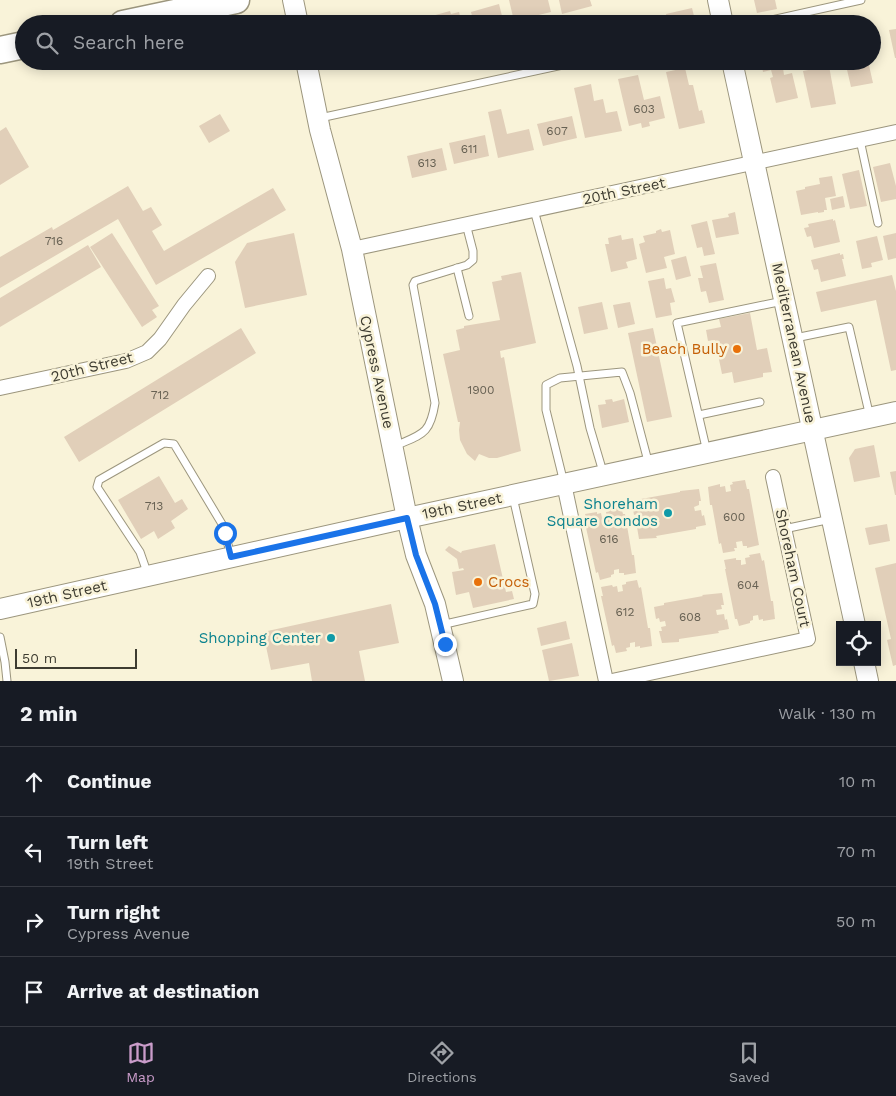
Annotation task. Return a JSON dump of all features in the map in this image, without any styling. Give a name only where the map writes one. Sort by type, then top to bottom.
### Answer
[{"type":"highway","points":[[165,15],[236,0]]},
{"type":"highway","points":[[0,50],[15,47]]},
{"type":"street","points":[[293,0],[296,15]]},
{"type":"street","points":[[718,0],[722,15]]},
{"type":"street","name":"Cypress Avenue","points":[[308,70],[318,119],[352,249],[407,518],[416,555],[435,604],[453,681]]},
{"type":"street","name":"Mediterranean Avenue","points":[[734,70],[854,621]]},
{"type":"street","name":"20th Street","points":[[352,249],[896,132]]},
{"type":"street","name":"20th Street","points":[[0,388],[126,361],[147,352],[160,339],[184,305],[208,276]]},
{"type":"street","name":"19th Street","points":[[0,609],[896,412]]},
{"type":"street","name":"Shoreham Court","points":[[612,681],[808,639],[773,477]]},
{"type":"street","points":[[564,484],[606,681]]},
{"type":"street","points":[[865,666],[868,681]]},
{"type":"lane","points":[[794,15],[861,0]]},
{"type":"lane","points":[[318,119],[540,70]]},
{"type":"lane","points":[[860,140],[878,223]]},
{"type":"lane","points":[[534,210],[579,376],[590,428],[604,475]]},
{"type":"lane","points":[[393,448],[424,433],[432,418],[435,403],[412,285],[415,280],[466,265],[473,260],[473,252],[466,224]]},
{"type":"lane","points":[[457,268],[469,316]]},
{"type":"lane","points":[[708,453],[677,323],[784,300]]},
{"type":"lane","points":[[792,339],[849,327],[870,418]]},
{"type":"lane","points":[[564,484],[546,410],[546,385],[560,378],[622,372],[630,393],[649,466]]},
{"type":"lane","points":[[699,415],[760,402]]},
{"type":"lane","points":[[148,576],[140,552],[97,488],[99,480],[164,443],[174,444],[222,524],[231,557]]},
{"type":"lane","points":[[440,625],[532,604],[535,594],[513,495]]},
{"type":"lane","points":[[784,529],[832,518]]},
{"type":"lane","points":[[0,637],[7,681]]},
{"type":"building","points":[[509,0],[548,0],[551,12],[539,15],[513,15]]},
{"type":"building","points":[[559,0],[590,0],[592,6],[562,14]]},
{"type":"building","points":[[754,0],[775,0],[777,9],[757,13]]},
{"type":"building","points":[[499,4],[502,15],[472,15],[471,12]]},
{"type":"building","points":[[692,8],[694,15],[666,15]]},
{"type":"building","points":[[450,11],[451,14],[459,12],[460,15],[436,15]]},
{"type":"building","points":[[896,29],[896,58],[895,58],[889,30]]},
{"type":"building","points":[[685,70],[689,85],[693,85],[699,111],[702,110],[705,123],[679,129],[666,72]]},
{"type":"building","points":[[771,70],[783,70],[784,75],[792,73],[798,98],[776,103],[770,78],[773,77]]},
{"type":"building","points":[[830,70],[836,104],[811,108],[803,71]]},
{"type":"building","points":[[847,70],[870,70],[873,83],[851,87]]},
{"type":"building","points":[[638,75],[644,100],[660,96],[665,118],[649,122],[650,126],[642,128],[641,123],[629,126],[618,79]]},
{"type":"building","points":[[591,84],[594,101],[603,99],[606,113],[617,111],[622,131],[585,138],[574,88]]},
{"type":"building","points":[[501,109],[507,134],[529,129],[534,150],[498,158],[488,112]]},
{"type":"building","points":[[220,114],[230,131],[209,143],[199,126]]},
{"type":"building","points":[[572,116],[577,138],[543,146],[537,124]]},
{"type":"building","points":[[6,127],[29,167],[0,185],[0,131]]},
{"type":"building","points":[[485,135],[489,156],[454,164],[449,143]]},
{"type":"building","points":[[442,148],[447,170],[412,178],[407,156]]},
{"type":"building","points":[[890,163],[896,186],[896,199],[881,202],[873,167]]},
{"type":"building","points":[[859,170],[867,206],[850,209],[842,174]]},
{"type":"building","points":[[832,176],[836,196],[825,198],[827,210],[801,215],[796,191],[820,184],[819,178]]},
{"type":"building","points":[[128,186],[143,211],[151,207],[162,225],[152,231],[164,251],[273,188],[286,210],[156,285],[118,219],[0,288],[0,257],[52,227],[53,230]]},
{"type":"building","points":[[843,196],[845,207],[832,210],[830,199]]},
{"type":"building","points":[[735,212],[739,234],[716,238],[712,220],[729,217],[728,214]]},
{"type":"building","points":[[833,219],[833,221],[835,220],[840,242],[814,248],[811,236],[807,237],[804,228],[809,227],[808,224]]},
{"type":"building","points":[[707,221],[715,254],[704,256],[702,247],[697,248],[691,225]]},
{"type":"building","points":[[661,229],[662,232],[670,230],[675,254],[664,257],[667,268],[646,273],[639,244],[645,242],[643,236],[656,233],[656,231]]},
{"type":"building","points":[[112,233],[159,306],[152,310],[157,317],[142,327],[90,247]]},
{"type":"building","points":[[294,233],[307,295],[245,308],[235,262],[247,243]]},
{"type":"building","points":[[896,233],[896,258],[888,260],[883,236]]},
{"type":"building","points":[[621,235],[622,240],[633,238],[637,259],[626,262],[628,268],[611,272],[605,244],[609,244],[608,238]]},
{"type":"building","points":[[877,236],[883,260],[871,263],[872,267],[862,269],[856,241]]},
{"type":"building","points":[[88,245],[101,267],[0,327],[0,298]]},
{"type":"building","points":[[840,253],[840,255],[843,254],[844,259],[842,259],[846,276],[821,282],[818,269],[814,270],[811,260]]},
{"type":"building","points":[[686,256],[691,276],[676,280],[671,260]]},
{"type":"building","points":[[716,263],[724,300],[709,303],[706,291],[701,292],[698,278],[703,278],[700,266]]},
{"type":"building","points":[[521,272],[536,343],[500,351],[501,358],[504,357],[521,451],[497,458],[489,458],[479,454],[475,461],[467,454],[460,440],[460,422],[458,422],[443,354],[460,350],[456,330],[464,328],[464,326],[500,320],[492,282],[502,280],[501,276]]},
{"type":"building","points":[[892,275],[896,291],[896,370],[891,371],[876,300],[821,312],[816,292]]},
{"type":"building","points":[[664,278],[666,289],[671,288],[675,302],[670,303],[672,315],[656,318],[648,281]]},
{"type":"building","points":[[602,302],[608,329],[584,334],[578,307]]},
{"type":"building","points":[[630,302],[635,324],[618,328],[613,305]]},
{"type":"building","name":"Beach Bully","points":[[750,313],[757,350],[767,348],[772,372],[763,373],[763,377],[734,383],[732,372],[722,374],[715,340],[708,341],[706,330],[721,327],[719,319]]},
{"type":"building","points":[[241,328],[256,353],[79,462],[64,437]]},
{"type":"building","points":[[653,328],[672,417],[647,422],[628,333]]},
{"type":"building","points":[[612,399],[613,402],[624,399],[629,422],[602,428],[598,405],[606,404],[605,400]]},
{"type":"building","points":[[874,445],[880,477],[854,482],[849,458],[855,449]]},
{"type":"building","points":[[896,471],[896,495],[895,495],[890,472]]},
{"type":"building","points":[[159,476],[175,503],[182,499],[188,509],[171,521],[175,528],[158,539],[154,531],[141,539],[118,500]]},
{"type":"building","points":[[745,480],[747,489],[749,489],[759,545],[747,548],[747,546],[743,546],[742,541],[736,542],[737,548],[734,548],[735,551],[723,553],[721,543],[719,544],[712,505],[710,505],[708,487],[720,484],[720,487],[725,486],[726,492],[731,491],[730,485],[733,484],[732,482]]},
{"type":"building","name":"Shoreham Square Condos","points":[[699,489],[701,501],[699,501],[699,505],[694,507],[695,511],[701,510],[706,525],[696,527],[696,529],[656,536],[657,538],[639,539],[637,527],[639,527],[639,523],[644,522],[643,518],[638,518],[637,514],[634,515],[632,503],[642,501],[641,499]]},
{"type":"building","points":[[621,507],[623,514],[625,514],[636,573],[624,575],[624,573],[619,573],[619,569],[614,570],[614,574],[611,577],[600,580],[598,572],[596,573],[585,523],[587,523],[585,514],[597,512],[597,514],[601,513],[602,518],[607,517],[606,512],[610,511],[610,509]]},
{"type":"building","points":[[887,524],[890,541],[869,545],[865,528]]},
{"type":"building","name":"Crocs","points":[[495,544],[506,592],[512,591],[514,599],[473,608],[469,592],[456,595],[452,572],[464,570],[463,568],[459,569],[457,559],[445,550],[449,546],[461,553],[462,551]]},
{"type":"building","points":[[760,553],[762,561],[764,560],[775,619],[763,621],[763,619],[759,620],[758,615],[753,616],[753,620],[750,623],[739,626],[737,619],[735,619],[724,560],[736,558],[736,560],[741,560],[741,565],[746,564],[745,558],[750,557],[749,555]]},
{"type":"building","points":[[896,563],[896,665],[893,666],[887,640],[891,639],[875,568]]},
{"type":"building","points":[[637,580],[639,588],[641,587],[652,646],[635,647],[635,642],[630,643],[630,647],[626,648],[627,651],[616,653],[614,645],[612,646],[601,596],[603,596],[601,587],[617,586],[618,592],[623,591],[622,585],[626,584],[626,582]]},
{"type":"building","points":[[722,593],[724,605],[721,605],[722,609],[716,610],[717,615],[724,614],[729,629],[718,631],[719,633],[679,639],[679,642],[662,643],[659,631],[662,631],[661,627],[666,626],[665,621],[660,622],[659,618],[656,619],[654,607],[702,595]]},
{"type":"building","name":"Shopping Center","points":[[391,604],[399,643],[359,651],[365,681],[312,681],[309,663],[271,670],[263,632]]},
{"type":"building","points":[[566,621],[570,639],[541,646],[537,628]]},
{"type":"building","points":[[572,643],[579,676],[549,681],[542,650]]},
{"type":"place","name":"Beach Bully","points":[[737,349]]},
{"type":"place","name":"Shoreham Square Condos","points":[[668,513]]},
{"type":"place","name":"Crocs","points":[[478,582]]},
{"type":"place","name":"Shopping Center","points":[[331,638]]},
{"type":"route","points":[[225,533],[231,557],[407,518],[416,555],[435,604],[445,644]]}]
